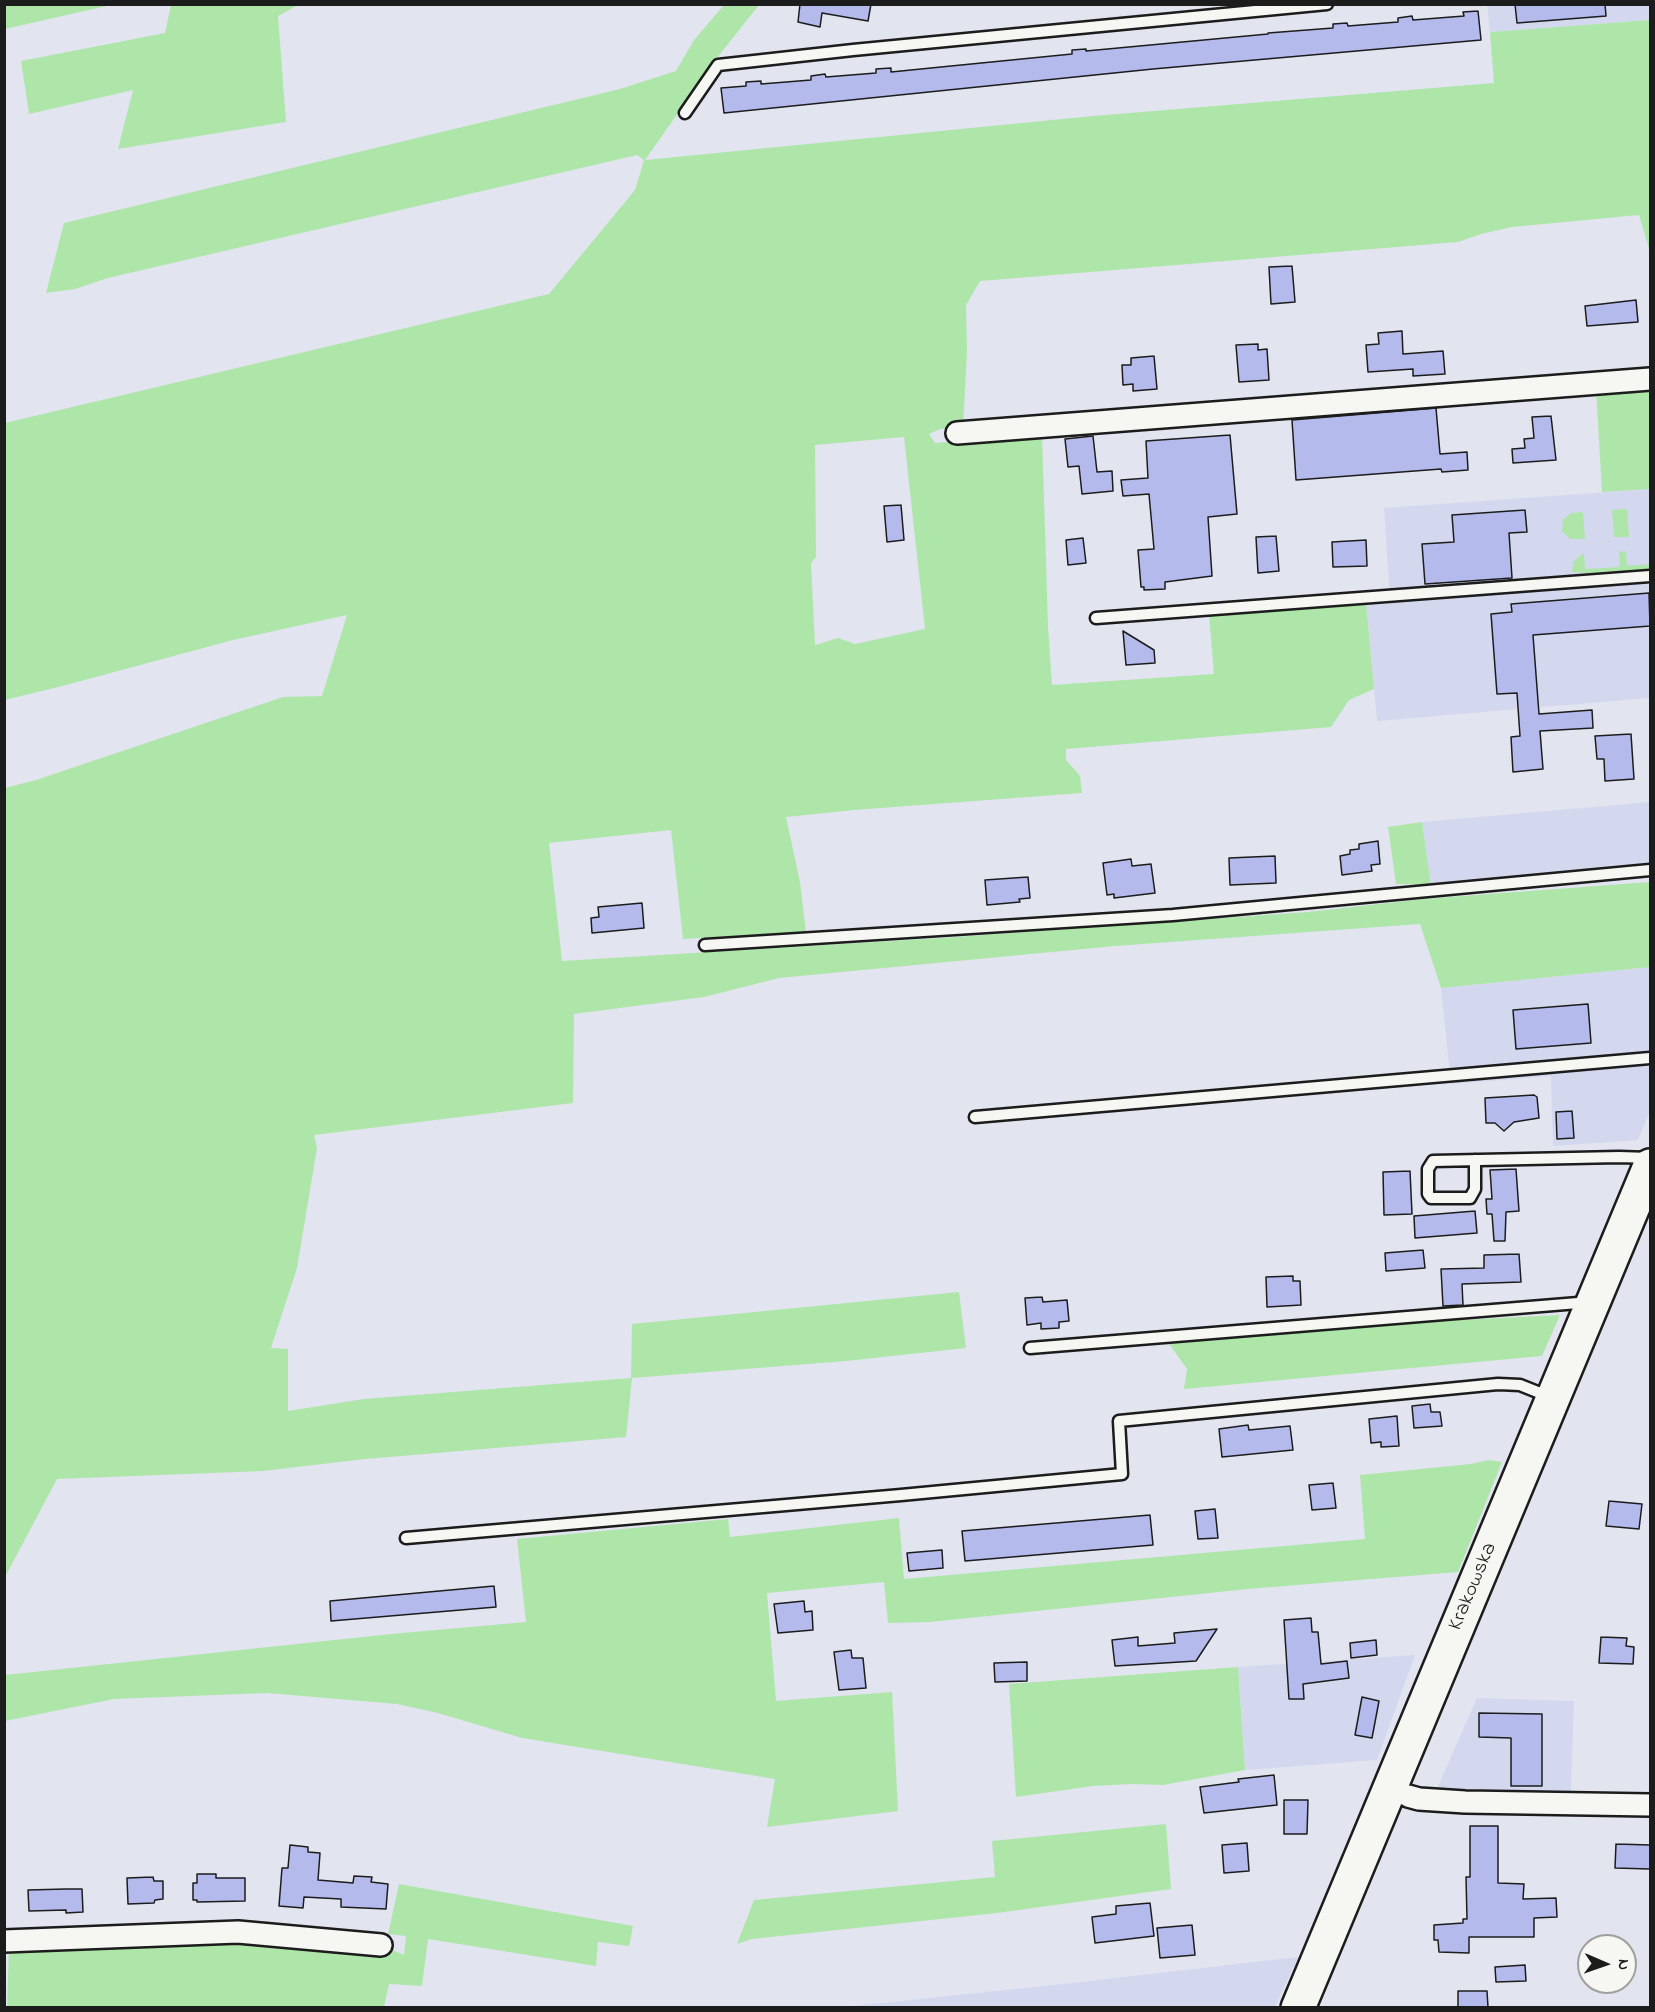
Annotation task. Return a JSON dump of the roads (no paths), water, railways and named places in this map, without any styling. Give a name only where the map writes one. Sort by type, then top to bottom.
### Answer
[{"type":"main road","name":"Krakowska","points":[[1298,2007],[1650,1166]]},
{"type":"main road","name":"Krakowska","points":[[1319,2007],[1650,1220]]},
{"type":"street","points":[[957,433],[1650,380]]},
{"type":"street","points":[[1408,1796],[1465,1802],[1650,1805]]},
{"type":"street","points":[[4,1941],[238,1932],[381,1945]]},
{"type":"lane","points":[[685,113],[718,65],[1327,4]]},
{"type":"lane","points":[[1096,618],[1650,576]]},
{"type":"lane","points":[[705,945],[1173,915],[1650,870]]},
{"type":"lane","points":[[975,1117],[1650,1058]]},
{"type":"lane","points":[[1474,1160],[1475,1189],[1470,1198],[1431,1198],[1428,1194],[1428,1169],[1433,1161],[1474,1160],[1619,1157],[1650,1158]]},
{"type":"lane","points":[[1030,1348],[1578,1303],[1592,1307]]},
{"type":"lane","points":[[405,1538],[1122,1474],[1119,1421],[1498,1384],[1521,1384],[1553,1398]]}]
